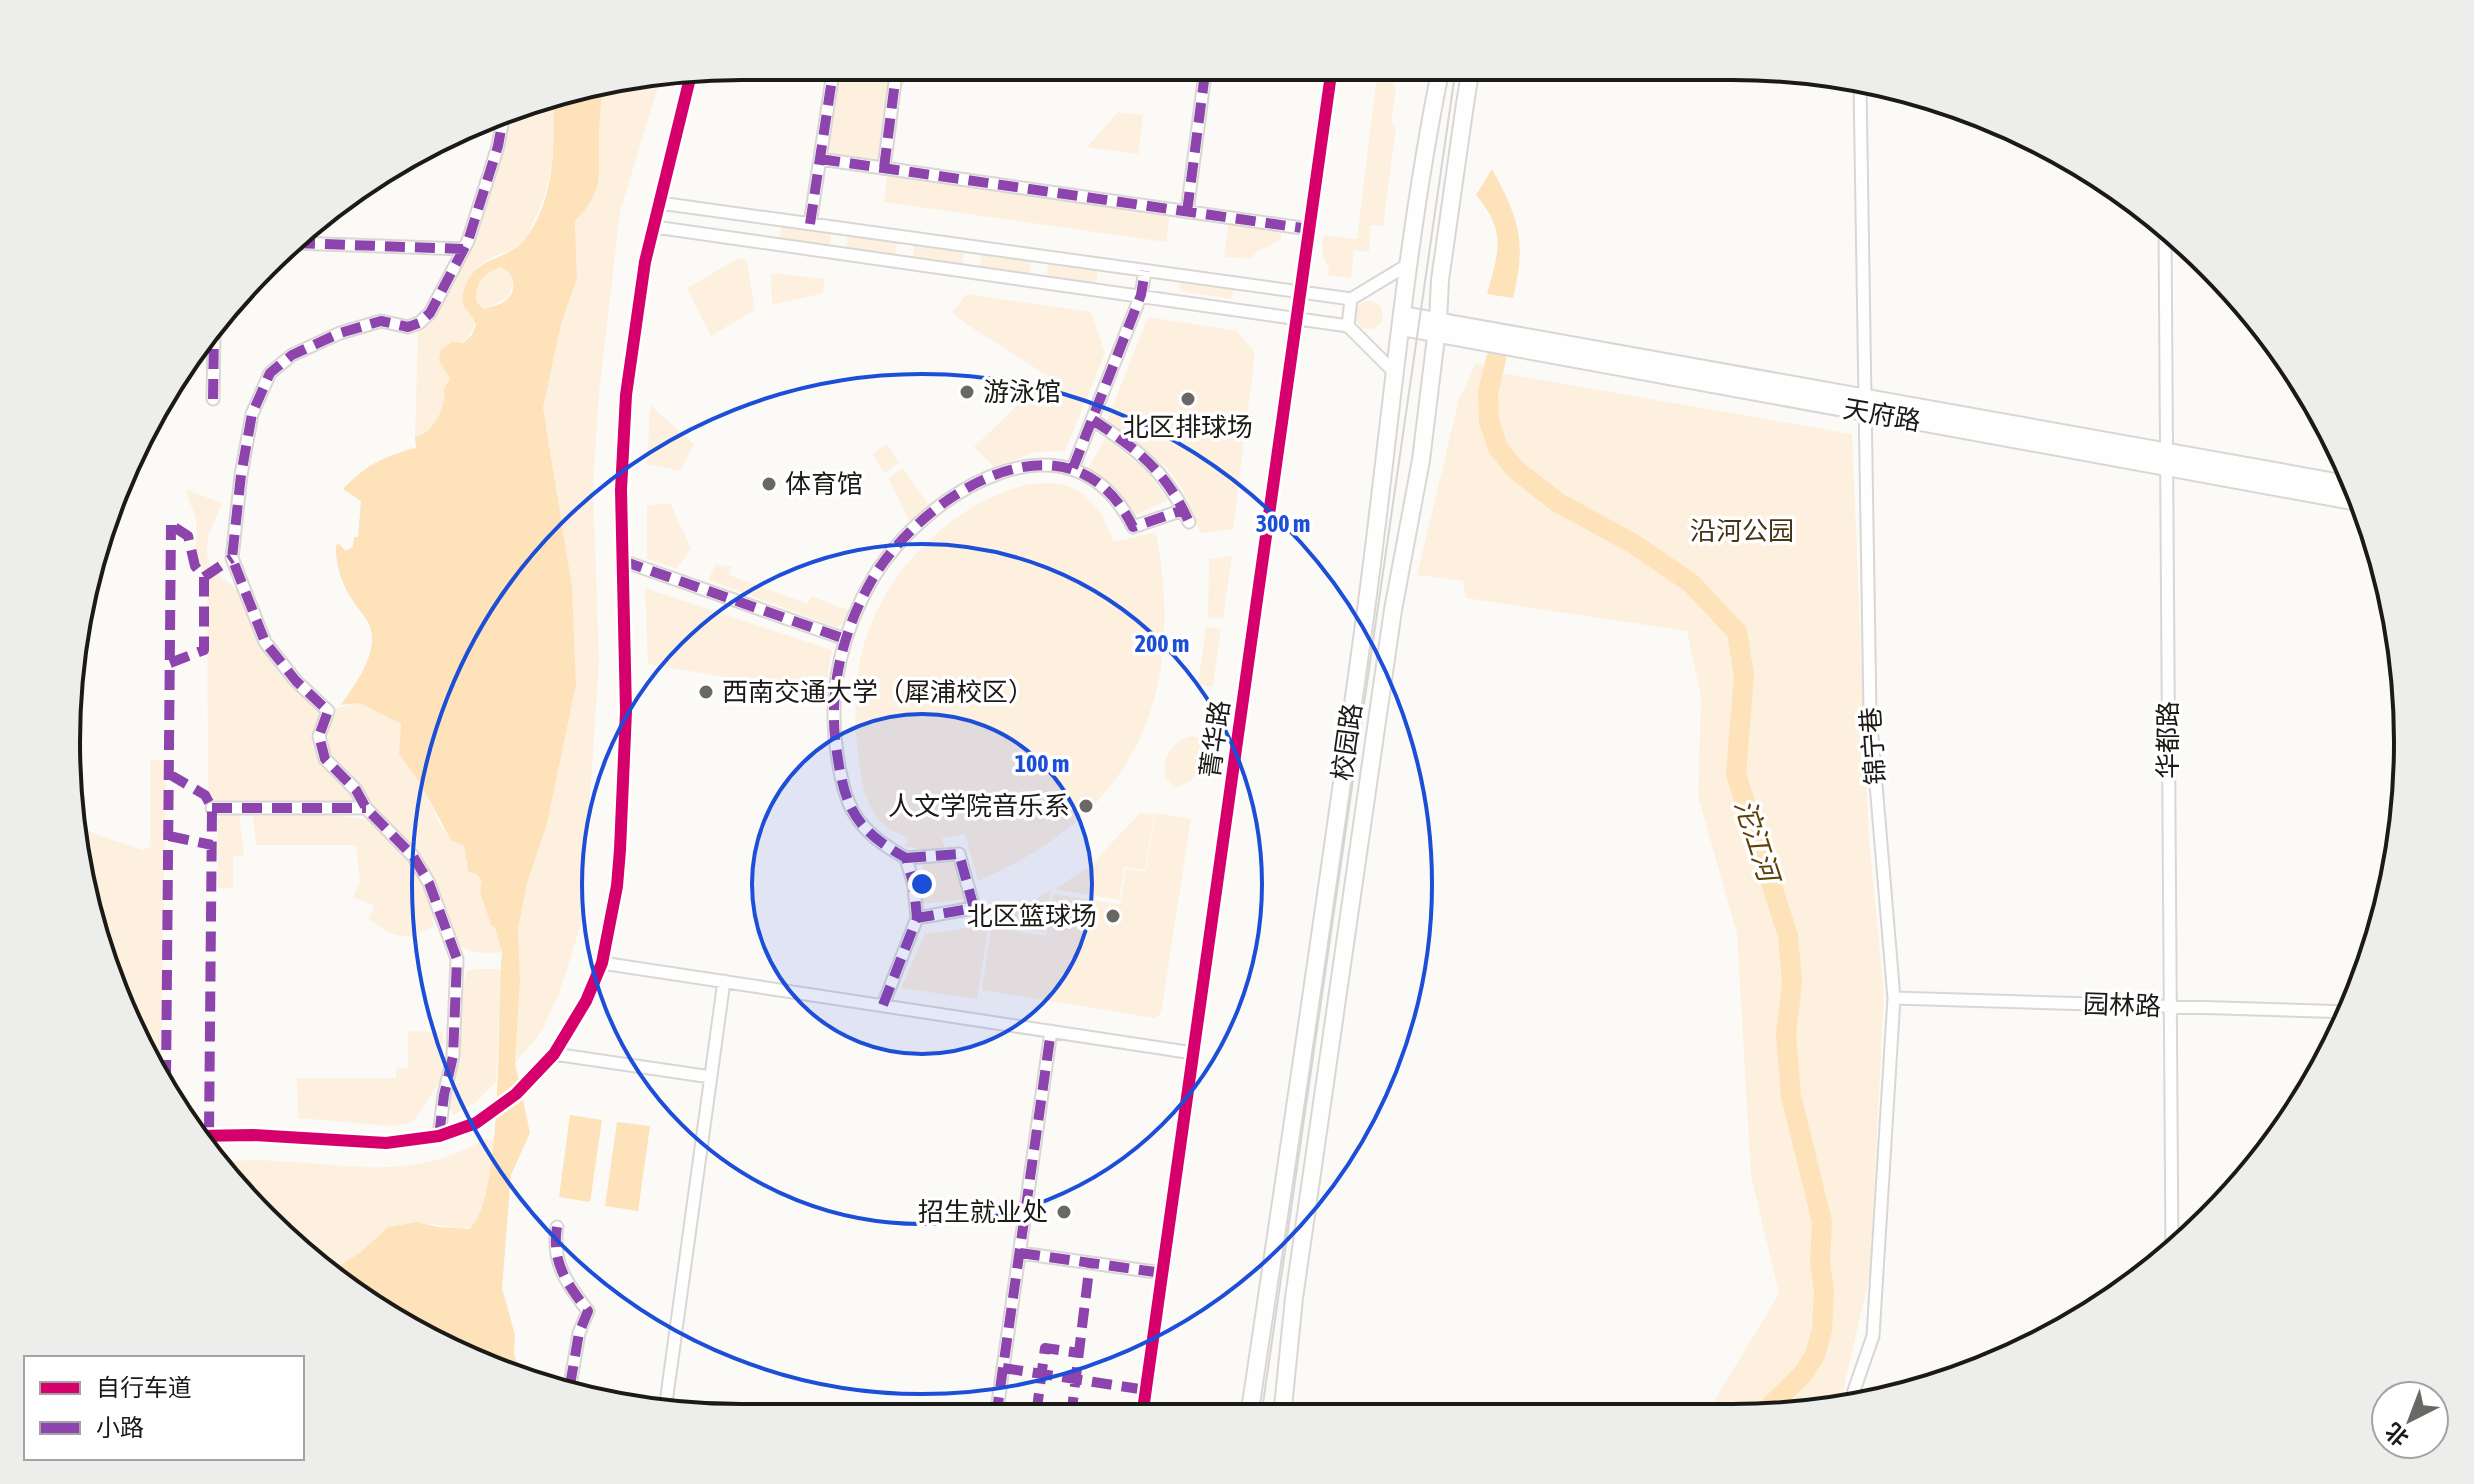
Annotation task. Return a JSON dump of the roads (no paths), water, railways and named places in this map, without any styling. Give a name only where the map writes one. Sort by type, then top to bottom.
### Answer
[{"type":"street","points":[[810,224],[832,80]]},
{"type":"street","points":[[884,168],[895,80]]},
{"type":"street","points":[[1187,212],[1204,80]]},
{"type":"street","name":"菁华路","points":[[1144,1404],[1330,80]]},
{"type":"street","name":"校园路","points":[[1251,1404],[1365,618],[1409,264],[1438,80]]},
{"type":"street","name":"校园路","points":[[1283,1404],[1296,1283],[1393,610],[1421,460],[1438,328],[1440,280],[1469,80]]},
{"type":"street","points":[[210,1136],[253,1135],[386,1143],[439,1136],[476,1123],[516,1094],[538,1072],[554,1054],[586,1001],[602,963],[617,886],[624,782],[626,711],[621,490],[626,395],[643,277],[689,82]]},
{"type":"street","name":"锦宁巷","points":[[1853,1392],[1873,1336],[1894,998],[1870,713],[1860,93]]},
{"type":"street","points":[[439,1136],[453,1056],[457,959],[429,883],[413,856],[366,808],[356,790],[325,759],[319,736],[328,711],[273,654],[256,625],[232,558],[241,475],[252,414],[270,373],[292,355],[340,333],[381,321],[408,327],[419,323],[430,313],[463,249],[498,146],[502,125]]},
{"type":"street","points":[[820,159],[1309,229]]},
{"type":"street","points":[[660,203],[1351,299],[1409,264]]},
{"type":"street","points":[[655,227],[1348,326],[1396,374]]},
{"type":"street","name":"华都路","points":[[2165,242],[2172,1236]]},
{"type":"street","points":[[307,243],[463,249]]},
{"type":"street","points":[[1073,468],[1141,295],[1145,271]]},
{"type":"street","points":[[1348,326],[1351,299]]},
{"type":"street","name":"天府路","points":[[1402,321],[2166,459],[2342,484]]},
{"type":"street","points":[[213,399],[214,343]]},
{"type":"street","points":[[1093,420],[1155,466],[1168,482],[1189,522]]},
{"type":"street","name":"天府路","points":[[2166,459],[2348,500]]},
{"type":"street","points":[[917,918],[974,908],[959,854],[906,858],[870,835],[852,812],[841,780],[834,737],[836,677],[845,639],[873,578],[896,547],[949,500],[980,480],[1021,466],[1037,464],[1073,468],[1106,491],[1133,527],[1183,510]]},
{"type":"street","points":[[623,561],[845,639]]},
{"type":"street","points":[[212,808],[366,808]]},
{"type":"street","points":[[883,1005],[917,918],[914,886],[906,858]]},
{"type":"street","points":[[602,963],[1193,1053]]},
{"type":"street","points":[[666,1399],[724,981]]},
{"type":"street","name":"园林路","points":[[1894,998],[2337,1012]]},
{"type":"street","points":[[998,1404],[1051,1031]]},
{"type":"street","points":[[554,1054],[711,1077]]},
{"type":"street","points":[[557,1227],[555,1243],[564,1280],[588,1311],[579,1333],[571,1381]]},
{"type":"street","points":[[1020,1253],[1162,1273]]},
{"type":"waterway","name":"沱江河","points":[[1496,359],[1488,392],[1489,421],[1498,448],[1516,470],[1557,502],[1632,543],[1691,583],[1737,632],[1744,676],[1736,774],[1788,936],[1792,982],[1786,1034],[1791,1096],[1822,1222],[1822,1330],[1815,1355],[1803,1374],[1773,1403]]},
{"type":"tram line","points":[[1263,1404],[1454,80]]},
{"type":"place","name":"游泳馆","points":[[967,392]]},
{"type":"place","name":"北区排球场","points":[[1188,399]]},
{"type":"place","name":"体育馆","points":[[769,484]]},
{"type":"place","name":"西南交通大学（犀浦校区）","points":[[706,692]]},
{"type":"place","name":"人文学院音乐系","points":[[1086,806]]},
{"type":"place","name":"北区篮球场","points":[[1113,916]]},
{"type":"place","name":"招生就业处","points":[[1064,1212]]},
{"type":"park label","name":"沿河公园","points":[[1742,531]]}]
